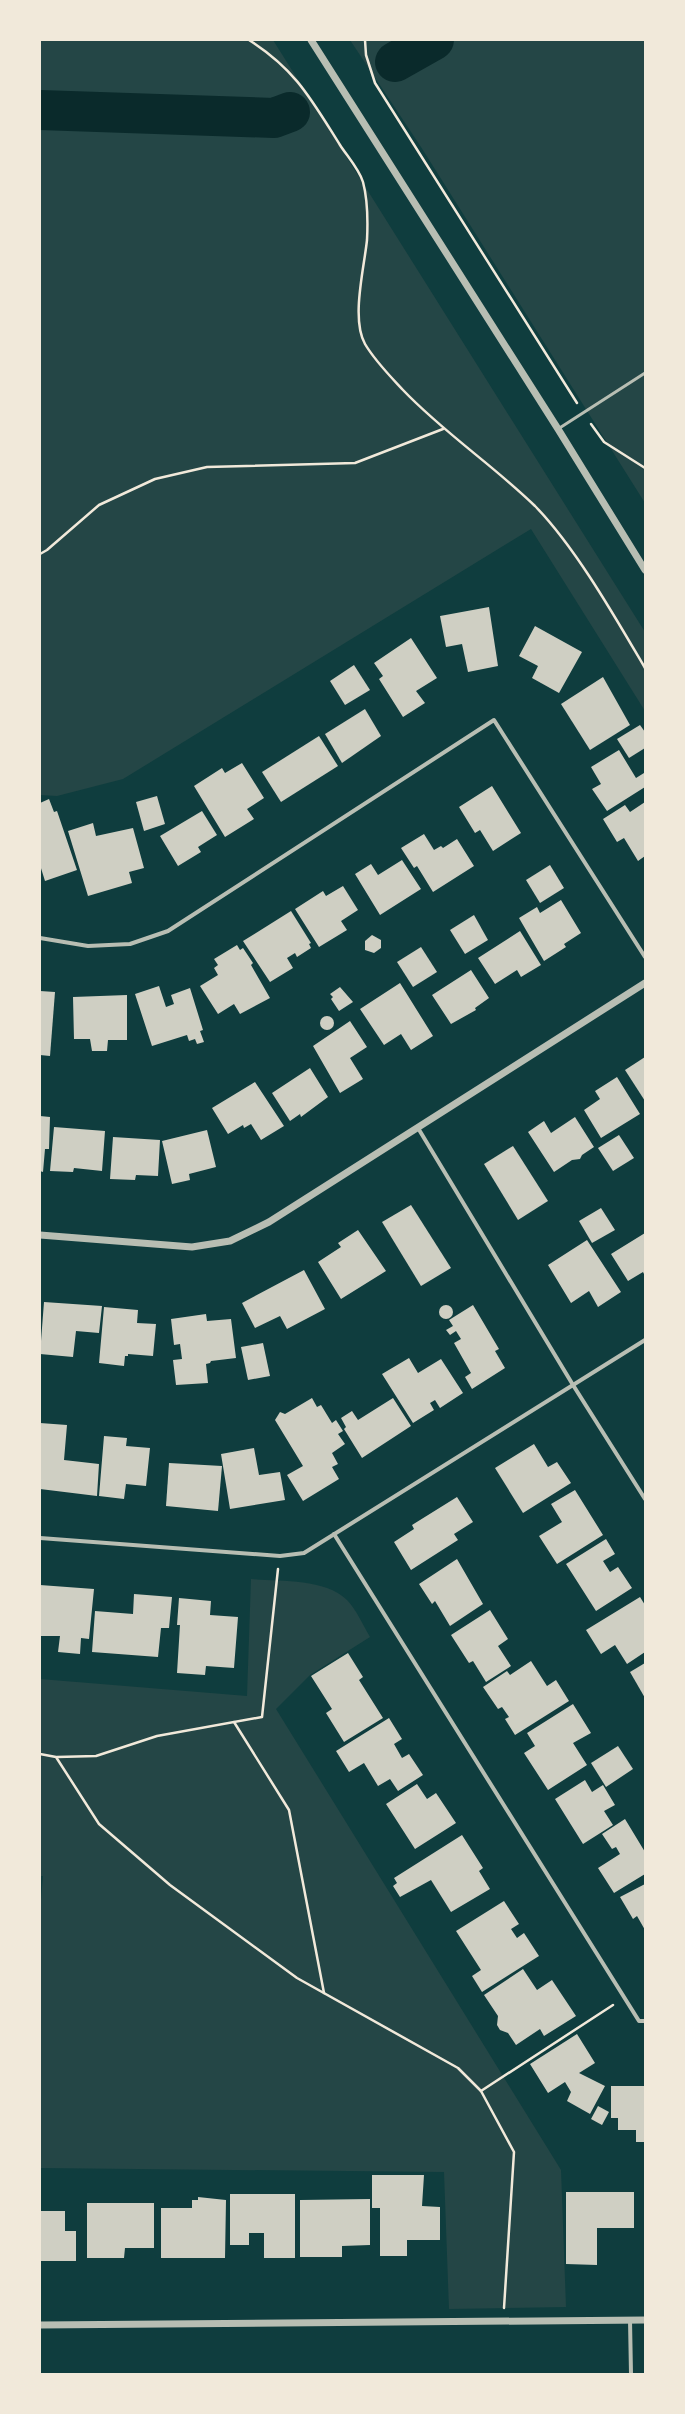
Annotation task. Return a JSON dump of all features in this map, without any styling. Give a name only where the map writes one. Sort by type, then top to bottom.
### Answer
[{"type":"street","points":[[311,40],[558,429],[645,570]]},
{"type":"street","points":[[40,938],[88,946],[122,944],[168,931],[494,720],[645,957]]},
{"type":"street","points":[[40,1235],[192,1247],[230,1241],[269,1222],[645,984]]},
{"type":"street","points":[[418,1128],[573,1385],[645,1499]]},
{"type":"street","points":[[40,1538],[280,1556],[304,1553],[645,1340]]},
{"type":"street","points":[[334,1534],[624,1998],[639,2021],[645,2021]]},
{"type":"street","points":[[630,2320],[630,2374]]},
{"type":"street","points":[[40,2325],[645,2320]]},
{"type":"lane","points":[[558,429],[645,373]]},
{"type":"path","points":[[248,40],[285,67],[307,91],[362,179],[368,204],[359,316],[364,343],[391,378],[443,429],[516,488],[537,509],[563,541],[596,588],[645,668]]},
{"type":"path","points":[[365,40],[366,55],[375,83],[584,412],[604,442],[645,468]]},
{"type":"path","points":[[40,554],[47,550],[99,505],[155,479],[207,467],[355,463],[443,429]]},
{"type":"path","points":[[40,1754],[56,1757],[96,1756],[158,1736],[262,1717],[280,1556]]},
{"type":"path","points":[[234,1722],[289,1810],[324,1993]]},
{"type":"path","points":[[56,1757],[99,1824],[170,1885],[297,1978],[458,2068],[481,2091],[514,2152],[503,2320]]},
{"type":"path","points":[[481,2091],[624,1998]]},
{"type":"shaded area","points":[[40,40],[273,40],[645,632],[645,711],[531,529],[123,779],[57,796],[40,795]]},
{"type":"shaded area","points":[[350,40],[645,40],[645,503],[421,147]]},
{"type":"shaded area","points":[[251,1579],[314,1584],[337,1593],[347,1600],[353,1608],[370,1637],[310,1675],[276,1709],[561,2170],[566,2307],[449,2309],[444,2172],[40,2168],[40,1911],[43,1876],[40,1876],[40,1679],[247,1696]]},
{"type":"building","points":[[489,607],[498,666],[468,672],[462,644],[446,647],[440,616]]},
{"type":"building","points":[[535,626],[582,652],[559,693],[532,678],[538,666],[519,656]]},
{"type":"building","points":[[411,638],[437,678],[416,691],[425,703],[403,717],[379,679],[383,676],[374,663]]},
{"type":"building","points":[[354,665],[370,690],[345,705],[330,681]]},
{"type":"building","points":[[603,677],[630,725],[590,750],[561,704]]},
{"type":"building","points":[[365,709],[381,736],[342,763],[325,734]]},
{"type":"building","points":[[640,725],[645,732],[645,748],[629,758],[617,739]]},
{"type":"building","points":[[319,736],[338,766],[281,802],[262,772]]},
{"type":"building","points":[[619,750],[636,778],[644,773],[645,787],[607,811],[592,789],[601,784],[591,767]]},
{"type":"building","points":[[242,763],[264,798],[247,809],[254,819],[225,837],[194,786],[222,768],[225,773]]},
{"type":"building","points":[[492,786],[521,833],[493,851],[480,830],[475,833],[459,807]]},
{"type":"building","points":[[157,796],[165,824],[144,831],[136,802]]},
{"type":"building","points":[[49,799],[54,812],[57,811],[77,870],[45,881],[40,865],[40,803]]},
{"type":"building","points":[[645,802],[645,856],[638,861],[624,838],[617,842],[603,819],[625,805],[630,812]]},
{"type":"building","points":[[202,811],[217,835],[198,847],[201,852],[178,866],[160,836]]},
{"type":"building","points":[[93,823],[96,836],[133,828],[144,868],[129,872],[132,883],[88,896],[68,831]]},
{"type":"building","points":[[424,834],[434,850],[441,846],[443,848],[457,839],[474,866],[433,892],[417,866],[414,868],[401,848]]},
{"type":"building","points":[[402,860],[421,889],[380,915],[355,874],[371,864],[378,875]]},
{"type":"building","points":[[550,865],[564,888],[540,903],[526,880]]},
{"type":"building","points":[[343,886],[358,910],[341,921],[347,930],[319,947],[295,909],[323,891],[326,896]]},
{"type":"building","points":[[561,900],[581,933],[564,944],[566,947],[544,961],[519,918],[537,907],[540,913]]},
{"type":"building","points":[[291,911],[311,943],[309,944],[311,948],[297,957],[295,953],[287,958],[293,968],[270,982],[243,941]]},
{"type":"building","points":[[474,915],[488,940],[465,954],[450,930]]},
{"type":"building","points":[[520,931],[541,965],[521,977],[517,970],[495,984],[478,958]]},
{"type":"building","points":[[372,935],[381,940],[381,948],[374,953],[365,950],[365,941]]},
{"type":"building","points":[[237,945],[240,950],[243,948],[253,963],[251,965],[270,998],[240,1014],[234,1004],[218,1014],[200,986],[218,975],[214,968],[218,965],[214,959]]},
{"type":"building","points":[[421,947],[437,972],[413,987],[397,962]]},
{"type":"building","points":[[471,970],[489,998],[475,1008],[476,1010],[451,1024],[432,995]]},
{"type":"building","points":[[400,983],[433,1036],[411,1050],[401,1034],[384,1045],[360,1009]]},
{"type":"building","points":[[159,986],[166,1007],[174,1004],[171,995],[190,988],[203,1030],[200,1031],[204,1042],[197,1044],[195,1039],[189,1041],[187,1035],[152,1046],[135,994]]},
{"type":"building","points":[[340,987],[353,1002],[339,1011],[331,999],[333,997],[330,994]]},
{"type":"building","points":[[40,991],[55,992],[50,1056],[40,1055]]},
{"type":"building","points":[[127,995],[127,1040],[108,1040],[107,1051],[92,1051],[90,1039],[74,1039],[73,997]]},
{"type":"building","points":[[324,1016],[330,1016],[334,1020],[334,1026],[330,1030],[324,1030],[320,1026],[320,1020]]},
{"type":"building","points":[[350,1021],[367,1047],[350,1058],[363,1079],[340,1093],[313,1046]]},
{"type":"building","points":[[645,1057],[645,1101],[625,1070]]},
{"type":"building","points":[[310,1068],[328,1097],[301,1117],[300,1114],[290,1121],[272,1093]]},
{"type":"building","points":[[617,1077],[640,1114],[601,1138],[584,1110],[600,1099],[595,1091]]},
{"type":"building","points":[[255,1082],[284,1126],[261,1140],[251,1124],[244,1128],[243,1125],[228,1134],[212,1108]]},
{"type":"building","points":[[40,1116],[50,1117],[49,1149],[45,1149],[43,1172],[40,1171]]},
{"type":"building","points":[[575,1117],[594,1147],[582,1155],[580,1159],[572,1160],[554,1172],[528,1132],[544,1121],[551,1133]]},
{"type":"building","points":[[54,1127],[105,1131],[102,1171],[74,1168],[73,1172],[50,1171]]},
{"type":"building","points":[[207,1130],[216,1167],[189,1174],[190,1180],[172,1184],[162,1141]]},
{"type":"building","points":[[619,1135],[634,1158],[613,1171],[598,1148]]},
{"type":"building","points":[[113,1137],[160,1140],[158,1176],[136,1175],[135,1180],[110,1179]]},
{"type":"building","points":[[513,1146],[548,1201],[518,1220],[484,1164]]},
{"type":"building","points":[[411,1205],[451,1268],[421,1286],[382,1222]]},
{"type":"building","points":[[601,1208],[615,1230],[592,1243],[579,1221]]},
{"type":"building","points":[[358,1230],[386,1271],[341,1299],[318,1262],[341,1247],[338,1243]]},
{"type":"building","points":[[645,1233],[645,1276],[643,1272],[628,1281],[611,1254]]},
{"type":"building","points":[[587,1240],[621,1292],[598,1307],[589,1291],[571,1303],[548,1265]]},
{"type":"building","points":[[304,1270],[325,1309],[287,1329],[280,1316],[255,1328],[242,1303]]},
{"type":"building","points":[[44,1302],[102,1306],[99,1333],[76,1331],[73,1357],[40,1354]]},
{"type":"building","points":[[443,1305],[449,1305],[453,1309],[453,1315],[449,1319],[443,1319],[439,1315],[439,1309]]},
{"type":"building","points":[[473,1305],[499,1349],[495,1351],[505,1368],[472,1389],[465,1377],[471,1373],[454,1343],[461,1339],[456,1331],[450,1335],[446,1330],[453,1326],[449,1320]]},
{"type":"building","points":[[104,1307],[138,1310],[137,1323],[156,1324],[153,1356],[128,1354],[128,1356],[125,1356],[124,1366],[99,1363]]},
{"type":"building","points":[[206,1314],[207,1321],[231,1319],[236,1358],[211,1361],[210,1363],[206,1364],[208,1383],[176,1385],[173,1360],[182,1359],[180,1344],[174,1345],[171,1319]]},
{"type":"building","points":[[263,1343],[270,1376],[248,1380],[241,1347]]},
{"type":"building","points":[[409,1358],[418,1373],[441,1359],[463,1393],[440,1408],[435,1400],[430,1403],[434,1410],[413,1423],[382,1374]]},
{"type":"building","points":[[312,1398],[317,1407],[321,1405],[332,1423],[336,1420],[343,1431],[338,1434],[345,1444],[332,1453],[338,1464],[332,1467],[339,1479],[303,1501],[287,1475],[303,1466],[275,1420],[280,1412],[285,1414]]},
{"type":"building","points":[[393,1398],[411,1426],[362,1458],[344,1429],[346,1427],[341,1418],[352,1411],[358,1420]]},
{"type":"building","points":[[40,1423],[67,1425],[64,1460],[99,1464],[97,1496],[40,1489]]},
{"type":"building","points":[[104,1436],[127,1438],[126,1446],[150,1448],[146,1486],[126,1484],[124,1499],[99,1496]]},
{"type":"building","points":[[534,1444],[548,1467],[557,1462],[571,1483],[523,1513],[495,1468]]},
{"type":"building","points":[[254,1448],[259,1475],[280,1472],[285,1500],[230,1509],[221,1454]]},
{"type":"building","points":[[169,1463],[222,1466],[218,1511],[166,1506]]},
{"type":"building","points":[[575,1490],[603,1535],[557,1564],[539,1536],[562,1522],[551,1504]]},
{"type":"building","points":[[457,1497],[473,1522],[454,1534],[458,1540],[411,1570],[394,1542],[414,1529],[412,1525]]},
{"type":"building","points":[[606,1539],[615,1554],[603,1561],[610,1572],[618,1567],[632,1588],[596,1611],[566,1564]]},
{"type":"building","points":[[457,1559],[483,1604],[450,1626],[435,1601],[432,1604],[419,1584]]},
{"type":"building","points":[[40,1585],[94,1589],[89,1639],[81,1638],[80,1654],[58,1652],[60,1636],[40,1636]]},
{"type":"building","points":[[134,1594],[172,1597],[169,1628],[161,1628],[158,1657],[92,1652],[95,1611],[133,1614]]},
{"type":"building","points":[[640,1597],[645,1605],[645,1652],[627,1664],[615,1645],[601,1654],[586,1630]]},
{"type":"building","points":[[179,1598],[211,1601],[210,1615],[238,1617],[234,1668],[206,1666],[205,1675],[177,1673],[180,1625],[177,1625]]},
{"type":"building","points":[[490,1610],[508,1639],[498,1646],[511,1666],[486,1682],[473,1661],[469,1663],[451,1635]]},
{"type":"building","points":[[348,1653],[363,1677],[359,1680],[383,1718],[344,1742],[326,1713],[332,1709],[311,1676]]},
{"type":"building","points":[[531,1661],[547,1686],[556,1680],[569,1701],[515,1735],[505,1719],[509,1717],[502,1707],[498,1709],[483,1687],[507,1671],[510,1675]]},
{"type":"building","points":[[645,1663],[645,1698],[630,1672]]},
{"type":"building","points":[[573,1704],[591,1733],[573,1743],[587,1765],[548,1790],[524,1753],[535,1746],[527,1733]]},
{"type":"building","points":[[389,1718],[402,1739],[394,1744],[402,1758],[409,1754],[423,1775],[398,1791],[390,1779],[378,1786],[364,1763],[349,1772],[336,1751]]},
{"type":"building","points":[[618,1746],[633,1769],[606,1787],[591,1763]]},
{"type":"building","points":[[585,1780],[592,1792],[603,1785],[615,1805],[604,1811],[613,1825],[583,1844],[555,1799]]},
{"type":"building","points":[[417,1784],[427,1799],[436,1793],[456,1823],[415,1849],[386,1804]]},
{"type":"building","points":[[625,1819],[645,1852],[645,1874],[614,1893],[598,1868],[620,1854],[616,1847],[612,1849],[602,1834]]},
{"type":"building","points":[[462,1835],[483,1868],[479,1871],[490,1889],[451,1912],[431,1880],[400,1897],[393,1886],[397,1883],[394,1878]]},
{"type":"building","points":[[645,1884],[645,1930],[637,1916],[633,1919],[620,1897]]},
{"type":"building","points":[[504,1901],[519,1924],[511,1929],[517,1938],[524,1933],[539,1956],[482,1992],[472,1976],[481,1970],[456,1931]]},
{"type":"building","points":[[523,1969],[537,1990],[552,1980],[576,2016],[544,2036],[540,2029],[516,2045],[508,2033],[500,2030],[497,2025],[498,2016],[484,1995]]},
{"type":"building","points":[[577,2034],[595,2063],[579,2073],[605,2086],[590,2114],[567,2101],[571,2092],[565,2082],[548,2093],[530,2064]]},
{"type":"building","points":[[611,2086],[645,2086],[645,2142],[636,2142],[636,2130],[618,2130],[618,2118],[611,2118]]},
{"type":"building","points":[[598,2106],[609,2112],[602,2125],[591,2119]]},
{"type":"building","points":[[372,2175],[424,2175],[422,2206],[440,2207],[440,2240],[407,2240],[407,2256],[380,2256],[380,2208],[372,2208]]},
{"type":"building","points":[[566,2192],[634,2192],[634,2228],[597,2228],[597,2265],[566,2264]]},
{"type":"building","points":[[230,2194],[295,2194],[295,2258],[264,2258],[264,2233],[249,2233],[249,2245],[230,2245]]},
{"type":"building","points":[[198,2197],[226,2200],[225,2258],[161,2258],[161,2208],[192,2208],[192,2200],[198,2200]]},
{"type":"building","points":[[370,2199],[370,2245],[342,2246],[342,2257],[300,2257],[300,2200]]},
{"type":"building","points":[[87,2203],[154,2203],[154,2248],[125,2248],[124,2258],[87,2258]]},
{"type":"building","points":[[40,2211],[65,2211],[65,2231],[76,2231],[76,2261],[40,2261]]},
{"type":"waterway","points":[[395,62],[434,40]]},
{"type":"waterway","points":[[40,110],[274,118],[290,112]]}]
